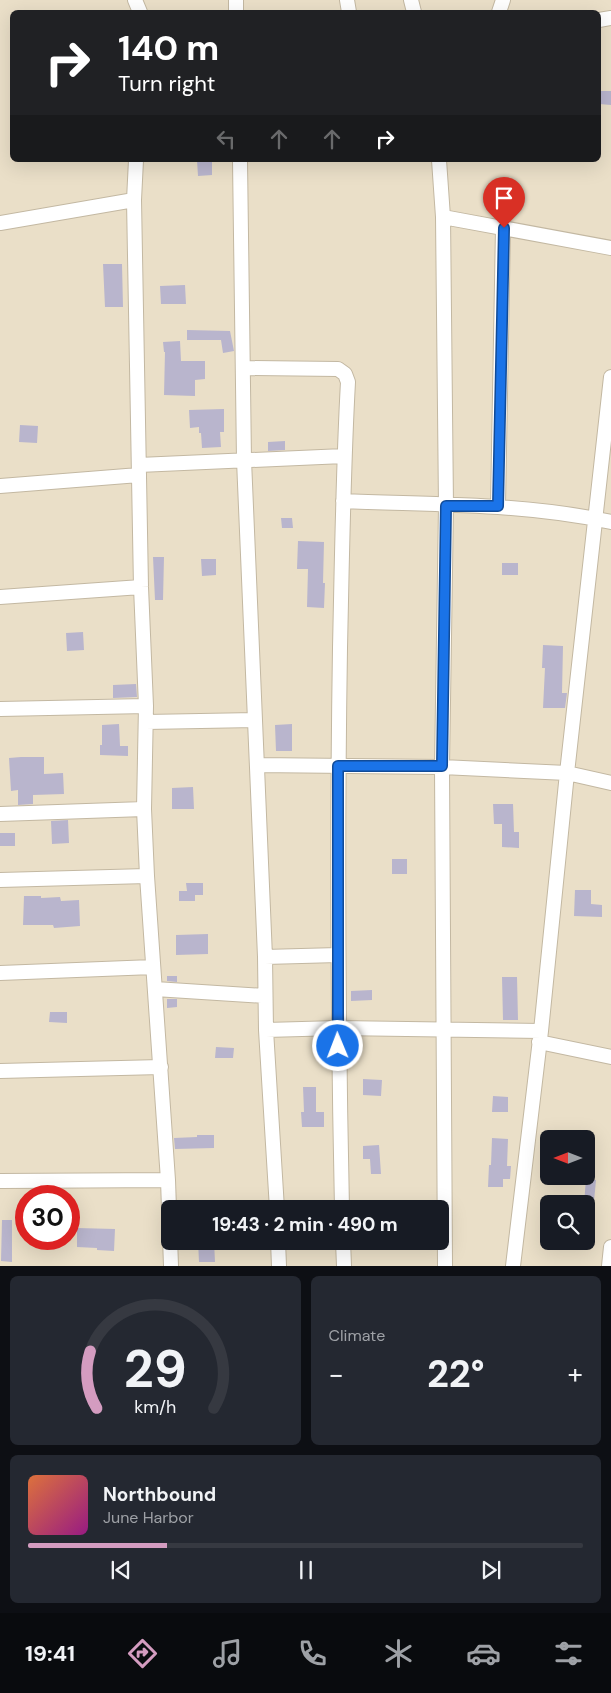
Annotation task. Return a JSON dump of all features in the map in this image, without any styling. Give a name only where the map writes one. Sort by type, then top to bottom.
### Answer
[{"type":"street","points":[[136,162],[134,200],[141,587],[146,706],[144,809],[168,1180],[170,1266]]},
{"type":"street","points":[[240,162],[244,460],[265,957],[266,1030],[276,1200]]},
{"type":"street","points":[[439,162],[443,217],[446,506],[442,766],[444,1266]]},
{"type":"street","points":[[0,223],[134,200]]},
{"type":"street","points":[[443,217],[611,248]]},
{"type":"street","points":[[498,506],[504,228]]},
{"type":"street","points":[[243,368],[338,369],[345,374],[348,382],[344,456],[338,766],[338,1028],[342,1200]]},
{"type":"street","points":[[513,1266],[540,1037],[611,377]]},
{"type":"street","points":[[0,486],[244,460],[344,456]]},
{"type":"street","points":[[343,501],[446,506],[498,506],[561,513],[611,522]]},
{"type":"street","points":[[0,597],[141,587]]},
{"type":"street","points":[[0,709],[146,706]]},
{"type":"street","points":[[146,722],[255,720]]},
{"type":"street","points":[[257,765],[442,766],[567,774],[611,783]]},
{"type":"street","points":[[0,814],[144,809]]},
{"type":"street","points":[[0,880],[147,876]]},
{"type":"street","points":[[265,957],[338,955]]},
{"type":"street","points":[[0,973],[153,967]]},
{"type":"street","points":[[155,989],[265,996]]},
{"type":"street","points":[[266,1030],[338,1028],[443,1029],[540,1037],[611,1056]]},
{"type":"street","points":[[0,1071],[161,1067]]},
{"type":"street","points":[[0,1181],[168,1180]]},
{"type":"street","points":[[609,1266],[611,1247]]},
{"type":"street","points":[[278,1250],[279,1266]]},
{"type":"street","points":[[343,1250],[344,1266]]},
{"type":"building","points":[[601,91],[611,91],[611,105],[601,104]]},
{"type":"building","points":[[197,162],[212,162],[212,175],[198,176]]},
{"type":"building","points":[[103,264],[122,264],[123,307],[105,307]]},
{"type":"building","points":[[185,285],[186,304],[161,304],[160,286]]},
{"type":"building","points":[[187,330],[230,331],[234,351],[223,353],[221,340],[187,340]]},
{"type":"building","points":[[180,341],[181,361],[205,361],[205,379],[195,380],[195,396],[164,395],[165,352],[163,342]]},
{"type":"building","points":[[224,409],[224,432],[220,432],[221,447],[202,448],[199,427],[190,428],[189,410]]},
{"type":"building","points":[[20,425],[38,426],[37,443],[19,442]]},
{"type":"building","points":[[285,441],[285,450],[268,451],[268,442]]},
{"type":"building","points":[[281,518],[292,518],[293,528],[282,528]]},
{"type":"building","points":[[298,541],[324,542],[324,608],[307,607],[308,569],[297,569]]},
{"type":"building","points":[[153,557],[164,557],[163,600],[155,600]]},
{"type":"building","points":[[201,559],[216,559],[216,575],[202,576]]},
{"type":"building","points":[[502,563],[518,563],[518,575],[502,575]]},
{"type":"building","points":[[83,632],[84,650],[67,651],[66,633]]},
{"type":"building","points":[[543,645],[563,646],[562,693],[567,693],[565,708],[543,708],[545,668],[542,668]]},
{"type":"building","points":[[136,684],[137,697],[113,698],[113,685]]},
{"type":"building","points":[[119,724],[120,746],[128,746],[128,756],[100,755],[102,725]]},
{"type":"building","points":[[292,724],[292,751],[276,751],[275,725]]},
{"type":"building","points":[[44,757],[44,774],[63,773],[64,794],[33,795],[33,804],[18,805],[18,790],[11,791],[9,758]]},
{"type":"building","points":[[193,787],[194,809],[172,809],[172,788]]},
{"type":"building","points":[[493,804],[513,804],[514,832],[519,832],[519,848],[502,847],[502,824],[494,824]]},
{"type":"building","points":[[68,820],[69,843],[52,844],[51,821]]},
{"type":"building","points":[[0,833],[15,833],[15,846],[0,846]]},
{"type":"building","points":[[392,859],[407,859],[407,874],[392,874]]},
{"type":"building","points":[[186,883],[203,883],[203,895],[195,895],[195,901],[179,901],[179,891],[187,891]]},
{"type":"building","points":[[575,890],[591,890],[591,904],[602,905],[602,917],[574,916]]},
{"type":"building","points":[[24,896],[41,896],[41,898],[60,897],[61,901],[79,900],[80,926],[54,928],[53,925],[23,925]]},
{"type":"building","points":[[208,934],[208,954],[176,955],[176,935]]},
{"type":"building","points":[[167,976],[177,976],[177,982],[167,981]]},
{"type":"building","points":[[502,977],[517,977],[518,1020],[503,1020]]},
{"type":"building","points":[[372,990],[372,1000],[351,1001],[351,991]]},
{"type":"building","points":[[167,999],[177,999],[177,1007],[167,1008]]},
{"type":"building","points":[[50,1012],[67,1012],[67,1023],[49,1022]]},
{"type":"building","points":[[216,1047],[234,1048],[233,1058],[215,1058]]},
{"type":"building","points":[[363,1079],[382,1080],[381,1096],[363,1095]]},
{"type":"building","points":[[303,1087],[316,1087],[316,1112],[324,1112],[324,1127],[302,1127],[301,1112],[304,1112]]},
{"type":"building","points":[[493,1096],[508,1097],[508,1112],[492,1112]]},
{"type":"building","points":[[197,1135],[214,1135],[214,1148],[175,1149],[174,1138],[197,1137]]},
{"type":"building","points":[[492,1138],[508,1139],[507,1166],[511,1166],[510,1179],[503,1179],[503,1187],[488,1187]]},
{"type":"building","points":[[379,1145],[381,1174],[371,1174],[370,1159],[363,1159],[363,1146]]},
{"type":"building","points":[[596,1180],[595,1195],[585,1195],[586,1185],[595,1185]]},
{"type":"building","points":[[2,1220],[12,1220],[12,1262],[1,1261]]},
{"type":"building","points":[[80,1228],[115,1229],[114,1251],[97,1250],[97,1248],[80,1247]]},
{"type":"building","points":[[198,1250],[214,1250],[215,1262],[199,1262]]},
{"type":"route","points":[[338,1046],[338,766],[442,766],[446,506],[498,506],[504,228]]}]
